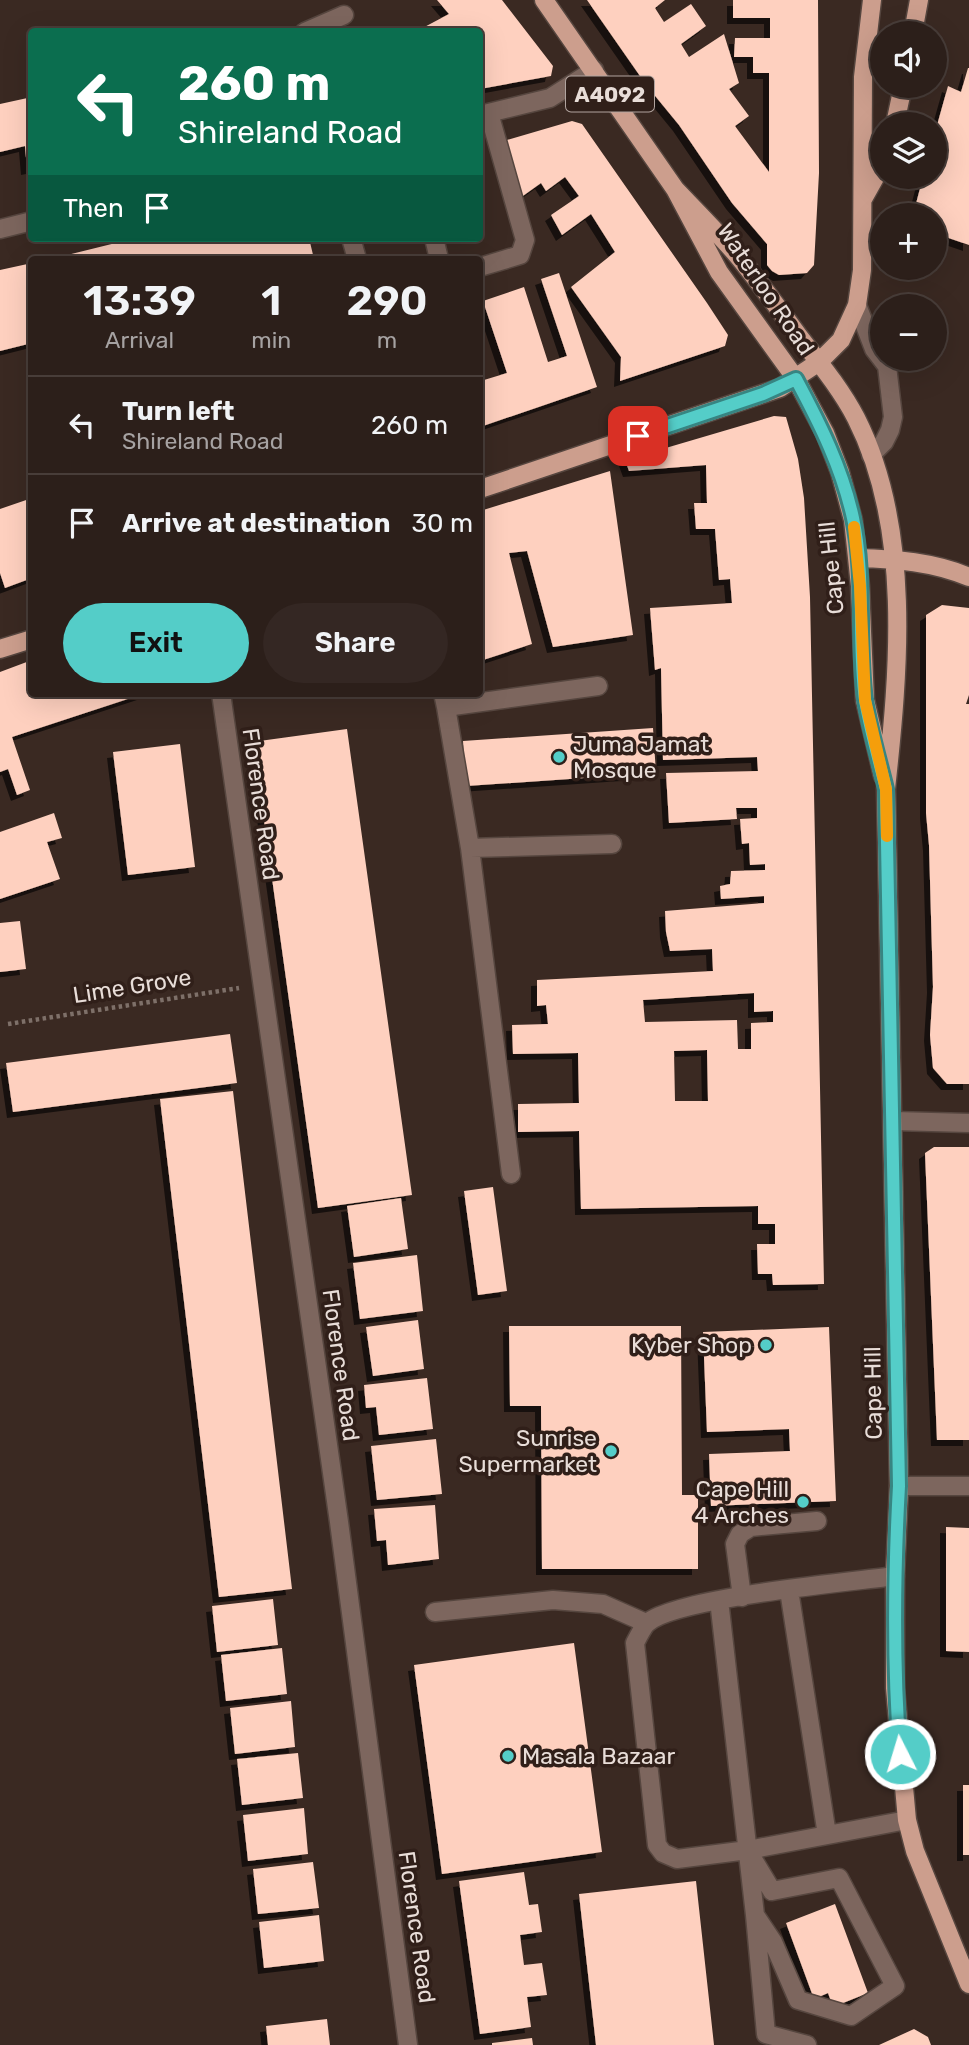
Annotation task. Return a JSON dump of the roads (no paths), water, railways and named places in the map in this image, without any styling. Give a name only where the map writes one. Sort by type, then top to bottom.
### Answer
[{"type":"main road","name":"Waterloo Road","points":[[544,0],[675,189],[719,272],[796,379]]},
{"type":"main road","points":[[483,488],[780,388],[819,362],[841,340],[857,305],[862,270],[863,77],[872,0]]},
{"type":"main road","points":[[915,21],[919,0]]},
{"type":"main road","points":[[861,202],[870,186]]},
{"type":"main road","name":"Waterloo Road","points":[[675,189],[738,257],[819,362]]},
{"type":"main road","name":"Cape Hill","points":[[819,362],[856,418],[880,479],[891,533],[897,619],[896,698],[886,789],[899,1486],[894,1576],[895,1688],[907,1820],[915,1851],[969,1984]]},
{"type":"main road","name":"Cape Hill","points":[[796,379],[825,433],[840,472],[853,520],[865,700],[886,789]]},
{"type":"main road","points":[[857,558],[893,559],[955,571],[969,577]]},
{"type":"main road","points":[[0,649],[28,640]]},
{"type":"street","points":[[314,28],[344,15]]},
{"type":"street","points":[[483,266],[520,256],[525,240],[484,114],[550,98],[594,70]]},
{"type":"street","points":[[0,229],[28,223]]},
{"type":"street","points":[[857,305],[874,349],[887,366],[890,379],[893,417],[890,430],[884,442],[871,455]]},
{"type":"street","points":[[483,697],[598,686]]},
{"type":"street","name":"Florence Road","points":[[222,697],[339,1522],[408,2045]]},
{"type":"street","points":[[478,697],[445,700],[470,848],[511,1174]]},
{"type":"street","points":[[470,848],[612,844]]},
{"type":"street","points":[[894,1121],[969,1122]]},
{"type":"street","points":[[899,1486],[969,1486]]},
{"type":"street","points":[[742,1597],[735,1544],[740,1534],[751,1527],[817,1521]]},
{"type":"street","points":[[894,1576],[699,1603],[646,1623],[635,1643],[657,1845],[663,1853],[677,1858],[748,1850],[907,1820]]},
{"type":"street","points":[[789,1591],[827,1835]]},
{"type":"street","points":[[435,1612],[553,1600],[603,1604],[646,1623]]},
{"type":"street","points":[[719,1600],[766,2034],[807,2045]]},
{"type":"street","points":[[748,1850],[772,1891],[839,1878],[895,1986],[851,2016],[798,2000],[773,1942],[755,1915]]},
{"type":"place","name":"Juma Jamat Mosque","points":[[559,757]]},
{"type":"place","name":"Kyber Shop","points":[[766,1345]]},
{"type":"place","name":"Sunrise Supermarket","points":[[611,1451]]},
{"type":"place","name":"Cape Hill 4 Arches","points":[[803,1502]]},
{"type":"place","name":"Masala Bazaar","points":[[508,1756]]}]
